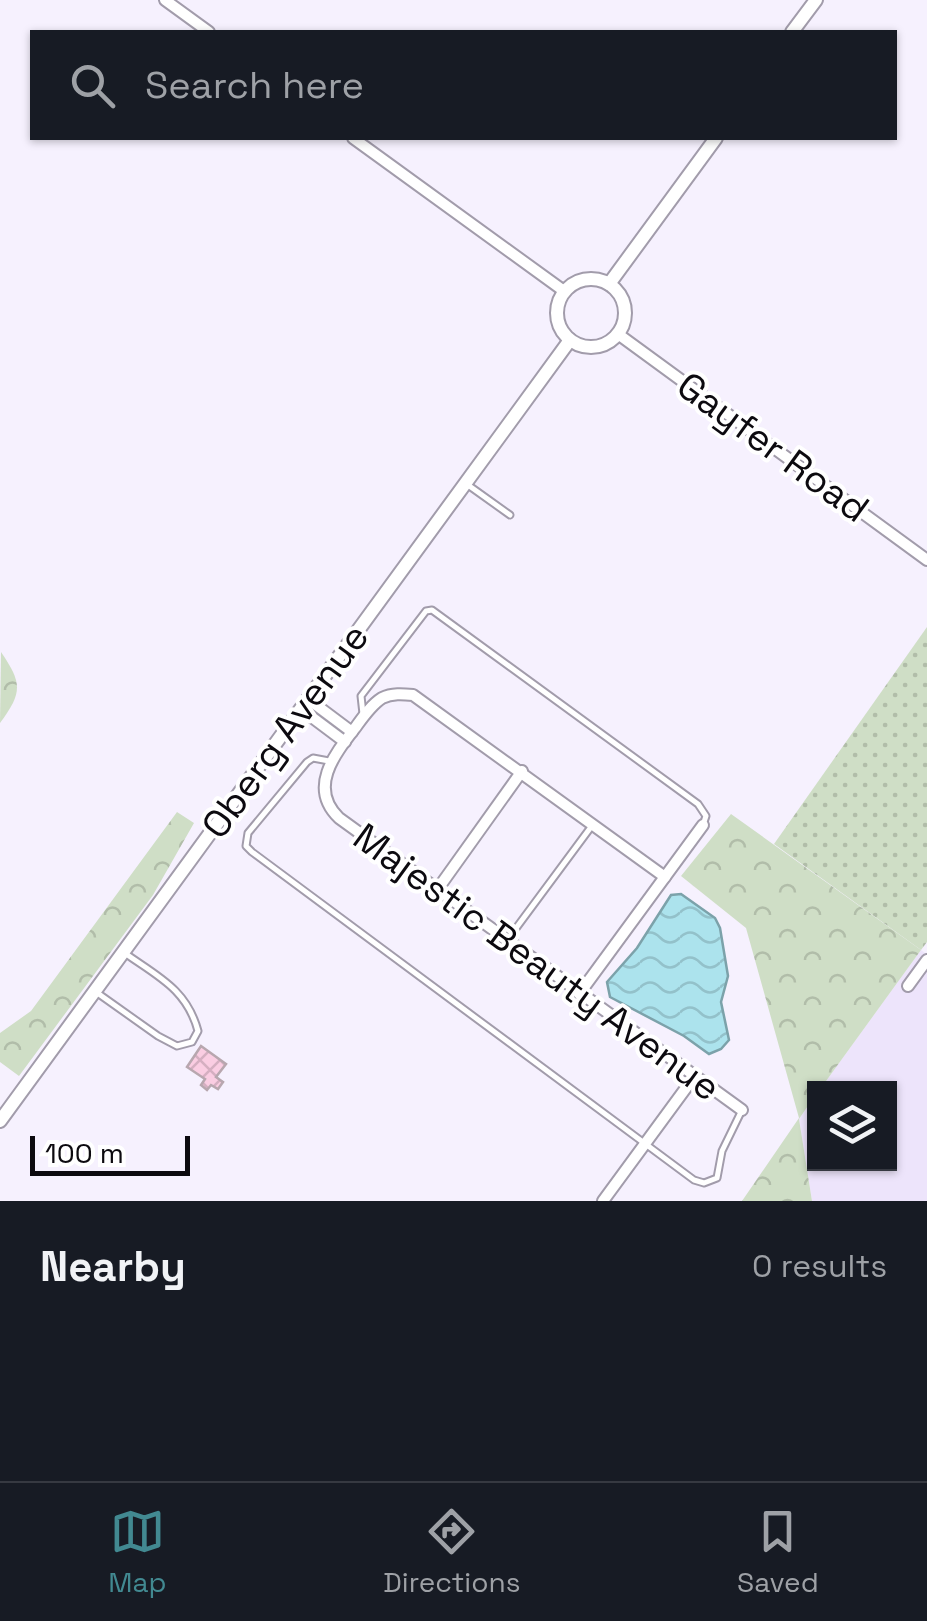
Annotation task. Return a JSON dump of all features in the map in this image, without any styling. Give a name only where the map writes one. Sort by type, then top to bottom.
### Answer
[{"type":"street","points":[[165,0],[207,30]]},
{"type":"street","points":[[794,30],[816,0]]},
{"type":"street","points":[[357,140],[564,291]]},
{"type":"street","points":[[609,284],[715,140]]},
{"type":"street","points":[[590,278],[609,284],[623,301],[626,312],[618,334],[596,347],[570,340],[557,317],[564,291],[590,278]]},
{"type":"street","name":"Gayfer Road","points":[[618,334],[927,560]]},
{"type":"street","name":"Oberg Avenue","points":[[0,1121],[570,340]]},
{"type":"street","points":[[331,762],[380,699],[391,694],[413,695],[665,876]]},
{"type":"street","points":[[305,704],[349,737]]},
{"type":"street","name":"Majestic Beauty Avenue","points":[[331,762],[323,788],[331,811],[742,1110]]},
{"type":"street","points":[[437,890],[522,771]]},
{"type":"street","points":[[579,994],[702,825]]},
{"type":"street","points":[[908,986],[927,960]]},
{"type":"street","points":[[603,1201],[694,1077]]},
{"type":"lane","points":[[466,483],[510,515]]},
{"type":"lane","points":[[364,716],[361,696],[426,611],[432,610],[698,804],[706,816],[702,825]]},
{"type":"lane","points":[[331,762],[313,758],[307,762],[248,834],[246,846],[694,1180],[712,1182],[719,1174],[722,1151],[742,1110]]},
{"type":"lane","points":[[506,941],[593,824]]},
{"type":"lane","points":[[95,992],[177,1046],[192,1042],[198,1031],[194,1014],[180,992],[124,952]]},
{"type":"shaded area","points":[[921,950],[927,955],[927,1201],[812,1201],[807,1171],[897,1171],[897,1081],[826,1081]]},
{"type":"shaded area","points":[[807,1107],[807,1169],[799,1119]]},
{"type":"green space","points":[[927,627],[927,942],[921,950],[774,844]]},
{"type":"green space","points":[[1,652],[17,688],[0,723]]},
{"type":"green space","points":[[177,812],[194,823],[153,895],[19,1076],[0,1062],[0,1033],[31,1011]]},
{"type":"green space","points":[[731,814],[921,950],[826,1081],[807,1081],[807,1107],[799,1119],[812,1201],[742,1201],[799,1118],[746,928],[681,876]]},
{"type":"water","points":[[681,894],[715,918],[720,928],[728,976],[721,1002],[729,1040],[709,1054],[684,1036],[610,997],[607,982],[637,948],[671,895]]},
{"type":"building","points":[[201,1046],[226,1064],[216,1077],[223,1082],[218,1089],[211,1085],[207,1090],[201,1085],[205,1079],[187,1067]]}]
